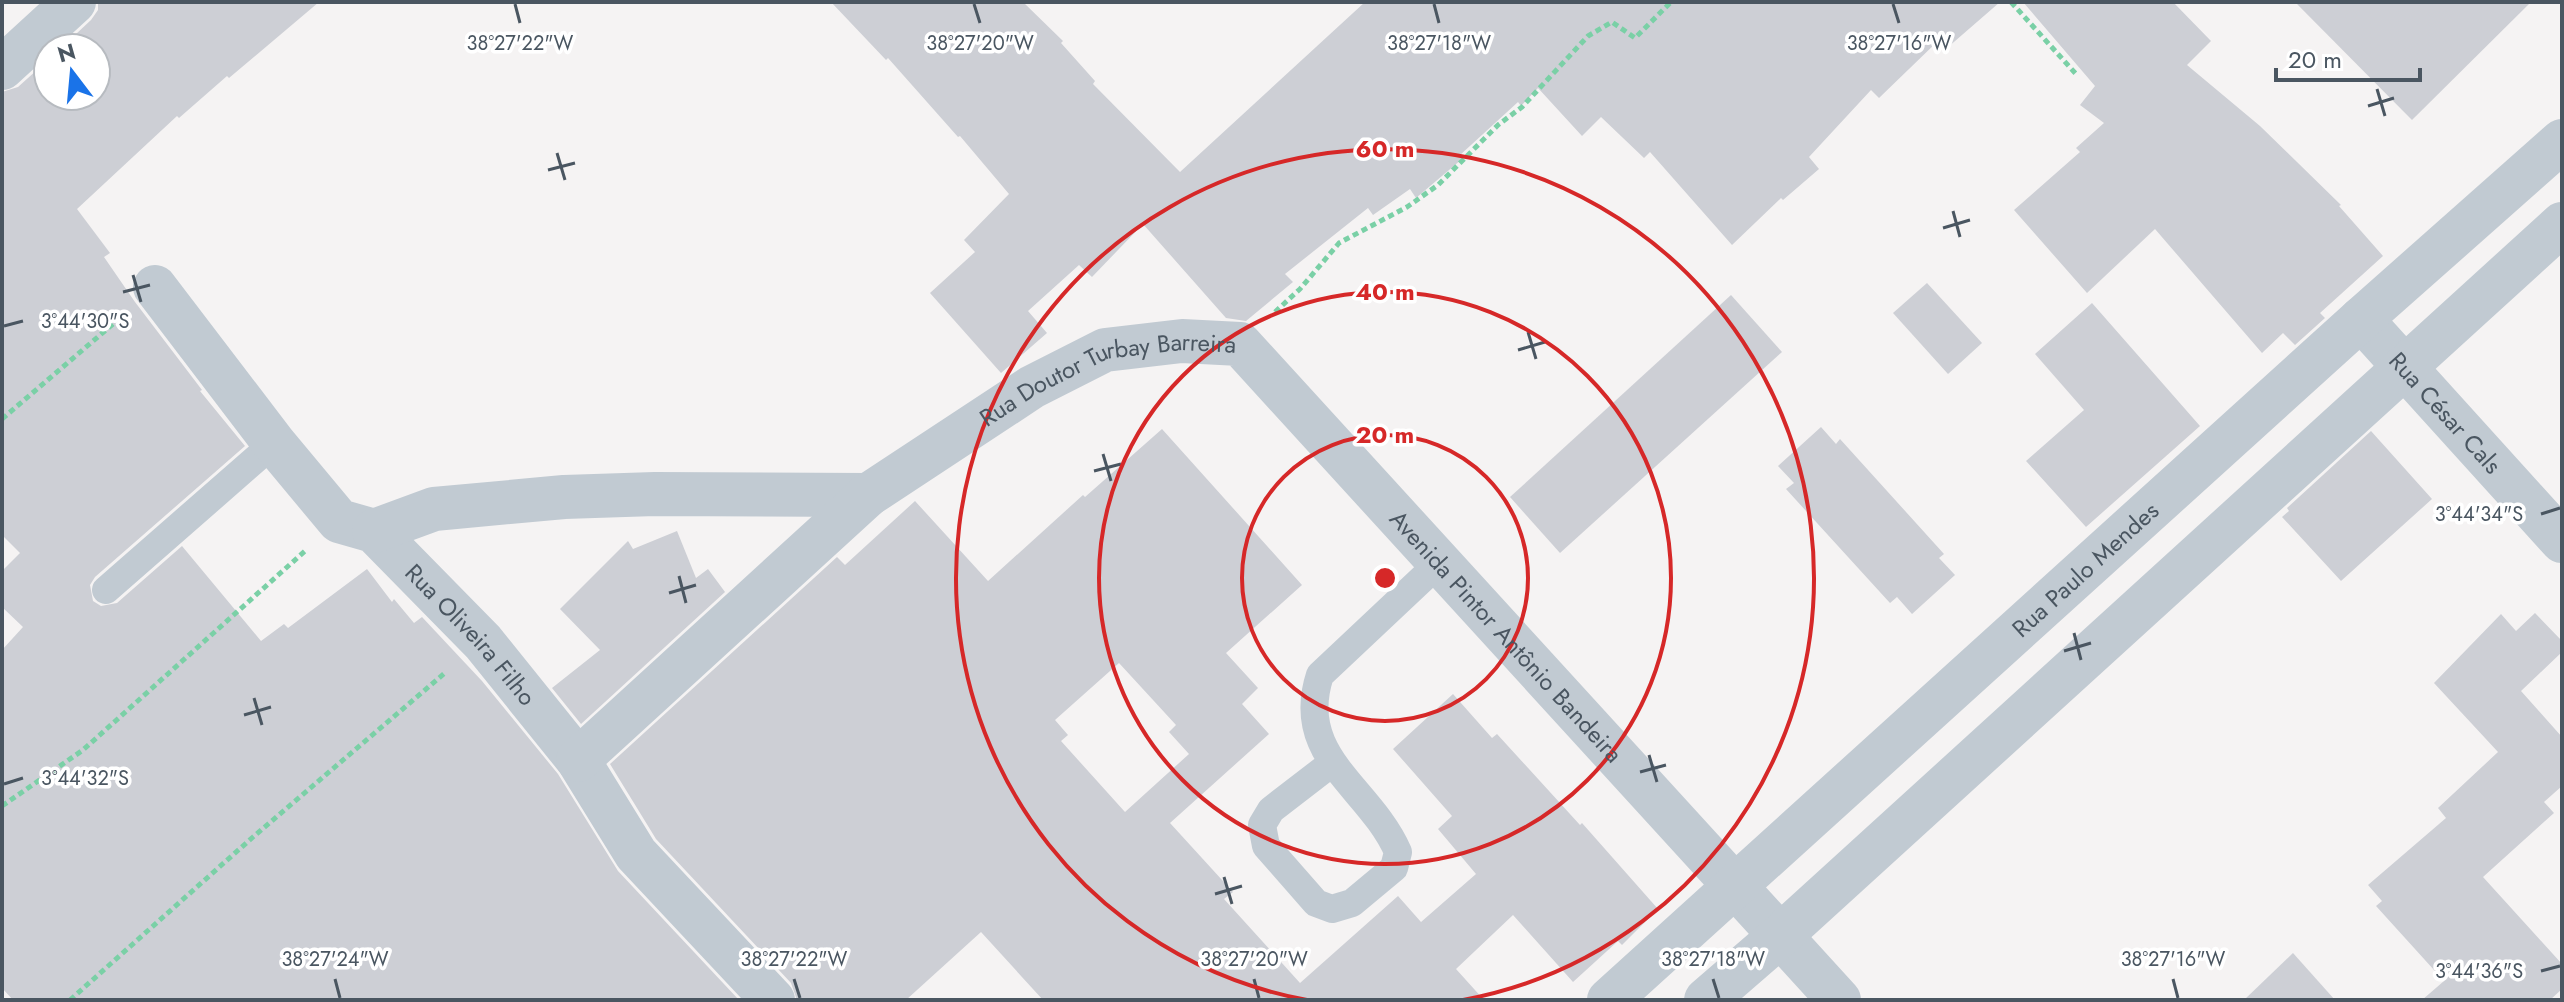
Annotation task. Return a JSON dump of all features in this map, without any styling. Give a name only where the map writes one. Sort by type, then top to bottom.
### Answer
[{"type":"street","points":[[2,68],[74,2]]},
{"type":"street","name":"Rua Paulo Mendes","points":[[1609,1000],[2562,141]]},
{"type":"street","points":[[1706,1000],[2562,224]]},
{"type":"street","name":"Rua Oliveira Filho","points":[[155,287],[274,443],[356,526],[483,642],[578,760],[636,854],[773,1000]]},
{"type":"street","name":"Rua César Cals","points":[[2361,319],[2562,541]]},
{"type":"street","name":"Rua Doutor Turbay Barreira","points":[[578,760],[868,495],[1032,387],[1105,350],[1182,341],[1240,344]]},
{"type":"street","name":"Avenida Pintor Antônio Bandeira","points":[[1240,344],[1839,1000]]},
{"type":"street","points":[[356,526],[434,509],[564,497],[655,494],[868,495]]},
{"type":"lane","points":[[106,590],[274,443]]},
{"type":"lane","points":[[1332,763],[1271,810],[1262,825],[1266,846],[1316,903],[1332,909],[1352,903],[1394,868],[1398,852],[1389,830],[1324,752],[1316,725],[1313,695],[1320,675],[1439,563]]},
{"type":"path","name":"Rua Doutor Turbay Barreira","points":[[1240,344],[1300,289],[1339,243],[1407,207],[1438,185],[1498,125],[1522,107],[1588,36],[1612,22],[1635,38],[1671,2]]},
{"type":"path","points":[[2011,2],[2076,74]]},
{"type":"path","points":[[2,419],[155,287]]},
{"type":"path","points":[[2,806],[83,750],[356,526]]},
{"type":"path","points":[[70,1000],[483,642]]},
{"type":"building","points":[[98,2],[319,2],[229,78],[227,76],[179,118],[177,116],[77,209],[110,253],[104,257],[135,302],[245,446],[95,577],[90,585],[93,601],[101,606],[117,603],[182,546],[261,641],[284,624],[288,628],[367,569],[392,602],[394,599],[414,623],[422,617],[482,681],[558,774],[618,871],[739,1000],[13,1000],[2,988],[2,650],[23,627],[2,607],[2,571],[20,553],[2,535],[2,92],[18,87],[32,74],[32,112],[112,112],[112,32],[78,32],[98,10]]},
{"type":"building","points":[[831,2],[1023,2],[1063,41],[1061,43],[1095,81],[1093,84],[1180,172],[1365,2],[2000,2],[1947,48],[1939,40],[1879,98],[1871,90],[1809,157],[1819,169],[1783,200],[1781,198],[1732,245],[1650,152],[1644,158],[1601,117],[1582,136],[1538,88],[1521,106],[1518,102],[1459,156],[1462,159],[1416,198],[1410,189],[1373,215],[1368,208],[1285,274],[1293,282],[1246,321],[1226,318],[1143,224],[1092,277],[1079,265],[1028,311],[1047,333],[1001,373],[930,293],[975,252],[964,240],[1009,194],[888,58],[886,60]]},
{"type":"building","points":[[2023,2],[2173,2],[2211,41],[2187,65],[2260,126],[2341,205],[2383,256],[2320,313],[2325,318],[2295,345],[2283,333],[2262,353],[2155,229],[2087,293],[2014,210],[2080,152],[2076,148],[2104,123],[2080,105],[2095,86]]},
{"type":"building","points":[[2295,2],[2531,2],[2412,120]]},
{"type":"building","points":[[1927,283],[1982,343],[1948,374],[1893,313]]},
{"type":"building","points":[[1731,295],[1782,352],[1560,553],[1510,497]]},
{"type":"building","points":[[2092,303],[2200,426],[2086,527],[2026,461],[2084,410],[2035,354]]},
{"type":"building","points":[[1821,427],[1836,444],[1840,439],[1944,554],[1939,558],[1955,575],[1912,614],[1897,597],[1890,603],[1786,489],[1794,483],[1778,466]]},
{"type":"building","points":[[1162,429],[1302,585],[1226,653],[1258,688],[1242,704],[1269,734],[1170,823],[1233,892],[1224,899],[1300,983],[1398,896],[1421,922],[1476,874],[1438,829],[1452,816],[1393,749],[1453,694],[1492,738],[1497,734],[1580,825],[1582,823],[1658,909],[1622,945],[1618,941],[1573,982],[1513,915],[1456,969],[1484,1000],[1043,1000],[981,932],[906,1000],[797,1000],[791,983],[656,839],[610,764],[837,557],[845,565],[915,501],[988,581],[1083,495],[1085,497]],"holes":[[[1119,663],[1176,725],[1169,732],[1189,754],[1125,812],[1061,741],[1068,735],[1055,720]]]},
{"type":"building","points":[[2371,431],[2432,499],[2341,581],[2282,517],[2289,511],[2287,508]]},
{"type":"building","points":[[677,531],[696,578],[708,569],[725,592],[581,724],[552,688],[600,650],[560,609],[628,541],[633,549]]},
{"type":"building","points":[[2535,613],[2562,641],[2562,652],[2521,691],[2562,737],[2562,786],[2544,802],[2554,813],[2483,877],[2562,964],[2562,989],[2550,1000],[2422,1000],[2444,981],[2376,906],[2382,901],[2368,885],[2446,818],[2438,808],[2498,752],[2434,683],[2501,614],[2516,631]]},
{"type":"building","points":[[2293,953],[2335,1000],[2244,1000]]}]
